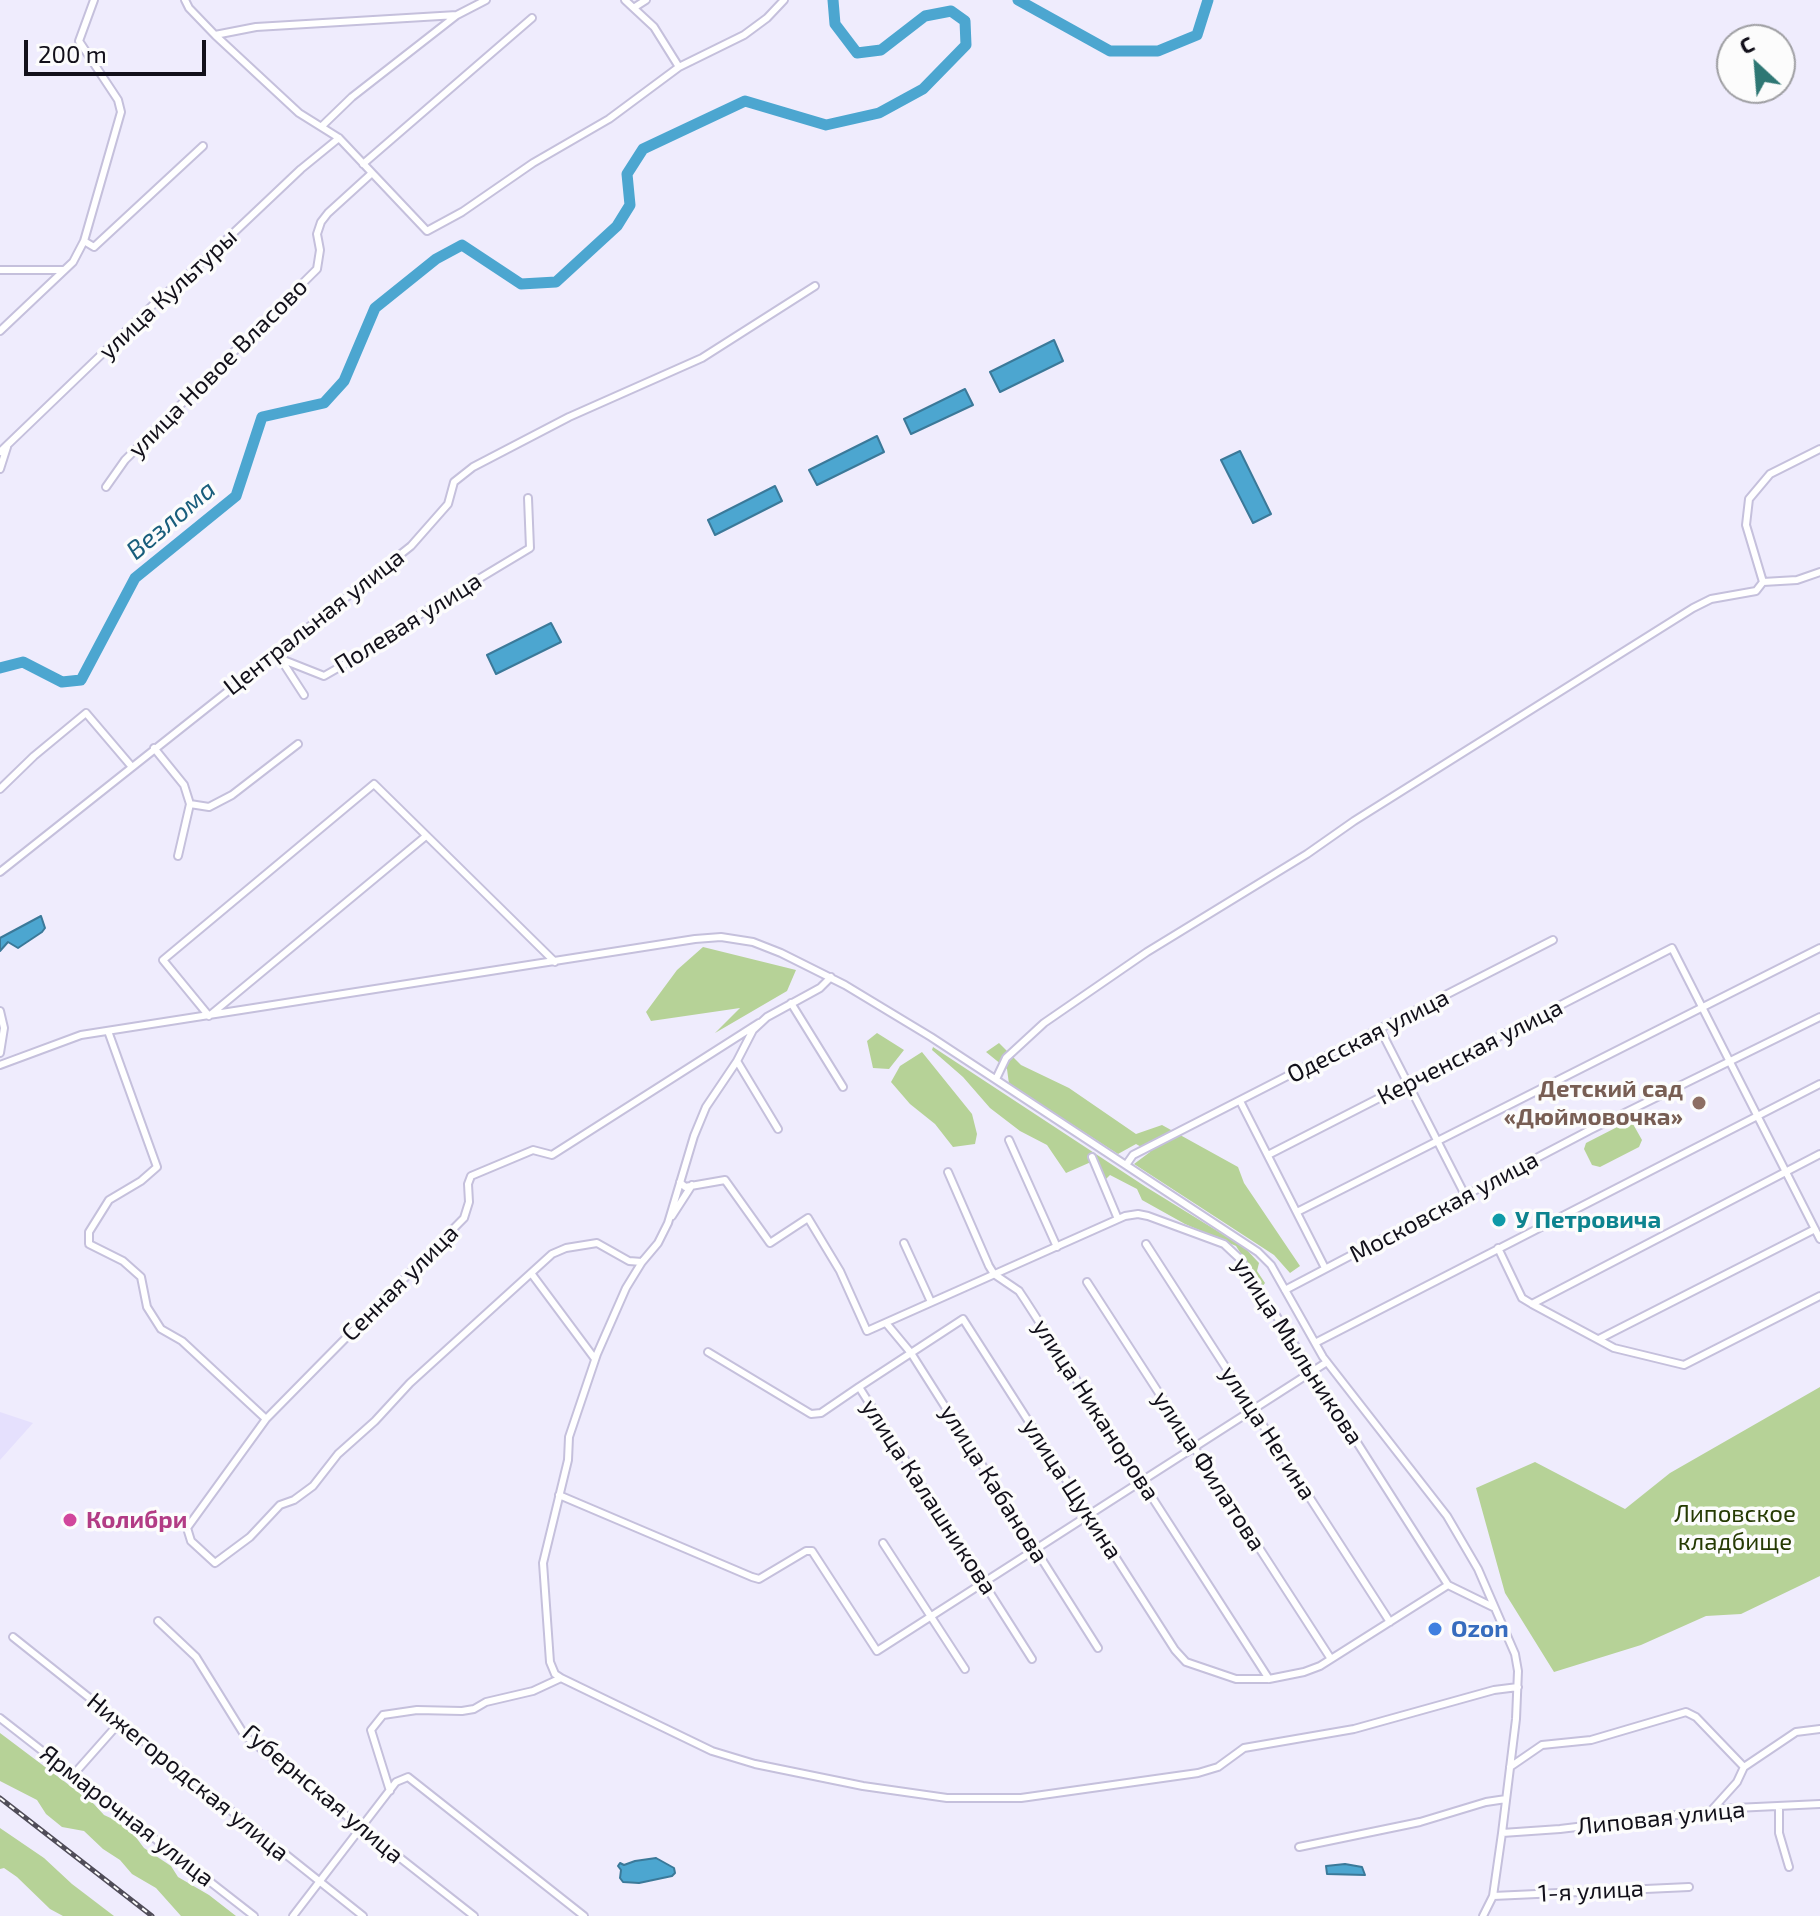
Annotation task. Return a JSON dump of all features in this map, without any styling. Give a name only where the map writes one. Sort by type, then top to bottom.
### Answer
[{"type":"street","points":[[0,331],[73,262],[84,241],[121,112],[118,100],[79,41],[94,0]]},
{"type":"street","points":[[185,0],[215,35],[299,113],[339,138],[427,231],[609,119],[679,67],[744,35],[784,0]]},
{"type":"street","points":[[322,126],[352,97],[457,15],[486,0]]},
{"type":"street","points":[[625,0],[654,27],[679,67]]},
{"type":"street","points":[[635,7],[646,0]]},
{"type":"street","points":[[215,35],[256,27],[457,15]]},
{"type":"street","points":[[363,164],[532,18]]},
{"type":"street","name":"улица Культуры","points":[[0,452],[155,303],[339,138]]},
{"type":"street","points":[[84,241],[94,247],[203,146]]},
{"type":"street","name":"улица Новое Власово","points":[[106,487],[125,460],[317,269],[320,250],[317,234],[321,222],[372,173]]},
{"type":"street","points":[[0,270],[64,270]]},
{"type":"street","name":"Центральная улица","points":[[0,872],[411,546],[448,504],[454,482],[473,467],[569,417],[702,358],[815,286]]},
{"type":"street","points":[[0,469],[9,444]]},
{"type":"street","points":[[1763,582],[1746,525],[1749,499],[1770,474],[1820,449]]},
{"type":"street","name":"Полевая улица","points":[[281,659],[324,676],[530,548],[528,498]]},
{"type":"street","points":[[996,1079],[1006,1058],[1044,1023],[1147,952],[1693,608],[1711,599],[1756,591],[1763,582],[1797,580],[1820,572]]},
{"type":"street","points":[[274,654],[281,659],[304,695]]},
{"type":"street","points":[[0,789],[86,713],[132,767]]},
{"type":"street","points":[[190,804],[209,807],[232,795],[298,744]]},
{"type":"street","points":[[154,748],[184,785],[190,804],[178,856]]},
{"type":"street","points":[[426,836],[209,1016],[163,960],[374,784],[555,962]]},
{"type":"street","points":[[0,1065],[65,1039],[108,1031],[678,941],[721,937],[743,940],[766,947],[831,977],[996,1079],[1251,1246],[1271,1265],[1327,1362],[1447,1516],[1470,1553],[1515,1654],[1518,1687],[1493,1896],[1483,1916]]},
{"type":"street","name":"Одесская улица","points":[[1126,1165],[1133,1155],[1553,940]]},
{"type":"street","name":"Керченская улица","points":[[1268,1155],[1672,948],[1701,1006]]},
{"type":"street","points":[[1297,1212],[1820,948]]},
{"type":"street","points":[[668,1223],[706,1107],[759,1023],[820,988],[831,977]]},
{"type":"street","points":[[791,1003],[843,1087]]},
{"type":"street","points":[[1701,1006],[1820,1239]]},
{"type":"street","points":[[0,1011],[4,1028],[0,1053]]},
{"type":"street","name":"Московская улица","points":[[1285,1290],[1465,1195],[1820,1017]]},
{"type":"street","name":"Сенная улица","points":[[531,1273],[410,1383],[375,1421],[338,1454],[313,1486],[294,1500],[280,1505],[250,1537],[215,1563],[191,1541],[187,1528],[266,1419],[464,1218],[471,1176],[533,1150],[552,1155],[759,1023]]},
{"type":"street","points":[[1380,1029],[1465,1195]]},
{"type":"street","points":[[108,1031],[157,1167],[141,1181],[109,1200],[89,1232],[89,1244],[123,1261],[141,1277],[147,1307],[161,1329],[193,1350],[266,1419]]},
{"type":"street","points":[[737,1061],[778,1129]]},
{"type":"street","points":[[1315,1343],[1820,1084]]},
{"type":"street","points":[[1240,1101],[1325,1268]]},
{"type":"street","points":[[1009,1140],[1057,1247]]},
{"type":"street","points":[[1532,1304],[1820,1154]]},
{"type":"street","points":[[1092,1157],[1118,1219]]},
{"type":"street","name":"улица Никанорова","points":[[948,1172],[994,1274],[1021,1294],[1269,1679]]},
{"type":"street","name":"улица Мыльникова","points":[[692,1185],[725,1180],[770,1243],[808,1218],[840,1271],[867,1331],[1134,1214],[1148,1216],[1224,1244],[1233,1250],[1448,1585]]},
{"type":"street","points":[[680,1182],[685,1187],[692,1185]]},
{"type":"street","points":[[692,1185],[617,1306],[595,1359],[569,1437],[568,1460],[543,1568],[550,1662],[551,1668],[561,1678],[712,1751],[755,1764],[863,1786],[947,1798],[1021,1798],[1153,1781],[1213,1769],[1244,1748],[1332,1734],[1518,1687]]},
{"type":"street","points":[[1599,1339],[1814,1226],[1820,1220]]},
{"type":"street","points":[[595,1359],[531,1273],[557,1251],[592,1243],[602,1244],[629,1261],[642,1262]]},
{"type":"street","points":[[904,1243],[931,1302]]},
{"type":"street","name":"улица Негина","points":[[1146,1244],[1390,1622]]},
{"type":"street","points":[[1498,1248],[1522,1298],[1614,1348],[1684,1365],[1820,1296]]},
{"type":"street","name":"улица Филатова","points":[[1087,1282],[1331,1659]]},
{"type":"street","name":"улица Калашникова","points":[[963,1319],[859,1387],[1032,1659]]},
{"type":"street","name":"улица Щукина","points":[[963,1319],[1182,1658],[1227,1678],[1269,1679]]},
{"type":"street","name":"улица Кабанова","points":[[886,1323],[911,1353],[1098,1648]]},
{"type":"street","points":[[708,1352],[811,1414],[821,1413],[859,1387]]},
{"type":"street","points":[[559,1495],[759,1579],[806,1551],[812,1551],[877,1651],[1327,1362]]},
{"type":"street","points":[[883,1543],[965,1669]]},
{"type":"street","points":[[1269,1679],[1304,1672],[1331,1659],[1448,1585],[1480,1598],[1496,1609]]},
{"type":"street","points":[[1480,1598],[1489,1593]]},
{"type":"street","name":"Губернская улица","points":[[158,1621],[196,1657],[245,1736],[474,1916]]},
{"type":"street","name":"Нижегородская улица","points":[[13,1637],[363,1916]]},
{"type":"street","points":[[390,1791],[371,1730],[383,1715],[417,1710],[474,1709],[486,1702],[533,1691],[561,1678]]},
{"type":"street","points":[[1510,1767],[1542,1745],[1591,1740],[1686,1712],[1696,1717],[1744,1767]]},
{"type":"street","name":"Ярмарочная улица","points":[[0,1718],[254,1916]]},
{"type":"street","points":[[74,1774],[120,1722]]},
{"type":"street","points":[[1710,1812],[1737,1782],[1744,1767],[1796,1732],[1820,1729]]},
{"type":"street","points":[[293,1916],[396,1782],[408,1777],[584,1916]]},
{"type":"street","points":[[1299,1847],[1420,1822],[1506,1799]]},
{"type":"street","name":"Липовая улица","points":[[1502,1833],[1735,1808],[1820,1804]]},
{"type":"street","points":[[1779,1807],[1779,1833],[1789,1867]]},
{"type":"street","name":"1-я улица","points":[[1493,1896],[1689,1887]]},
{"type":"shaded area","points":[[0,1412],[33,1423],[0,1460]]},
{"type":"green space","points":[[703,947],[796,970],[787,991],[715,1033],[740,1008],[651,1021],[646,1012],[677,970]]},
{"type":"green space","points":[[877,1033],[904,1050],[889,1069],[873,1068],[867,1041]]},
{"type":"green space","points":[[999,1043],[1021,1065],[1069,1088],[1136,1134],[1162,1125],[1238,1167],[1244,1183],[1300,1266],[1290,1273],[1274,1255],[1134,1164],[1150,1152],[1136,1144],[1118,1154],[1009,1084],[1007,1069],[986,1052]]},
{"type":"green space","points":[[933,1047],[1245,1248],[1259,1263],[1257,1271],[1265,1283],[1262,1287],[1236,1246],[1185,1224],[1142,1200],[1137,1189],[1110,1175],[1106,1179],[1091,1162],[1066,1173],[1047,1145],[1020,1131],[990,1108],[963,1077],[932,1050]]},
{"type":"green space","points":[[922,1052],[972,1114],[977,1134],[975,1144],[953,1147],[935,1124],[910,1104],[891,1082],[900,1066]]},
{"type":"green space","points":[[1625,1123],[1633,1124],[1642,1140],[1639,1147],[1600,1167],[1592,1165],[1584,1149],[1586,1143]]},
{"type":"green space","name":"Липовское кладбище","points":[[1820,1387],[1820,1576],[1741,1614],[1706,1616],[1641,1645],[1554,1672],[1505,1593],[1476,1488],[1535,1462],[1625,1509],[1670,1473]]},
{"type":"green space","points":[[0,1733],[93,1803],[104,1815],[117,1821],[144,1848],[171,1866],[178,1877],[236,1916],[181,1916],[156,1888],[132,1874],[120,1860],[84,1831],[62,1827],[46,1814],[37,1800],[0,1781]]},
{"type":"green space","points":[[0,1828],[44,1858],[114,1916],[63,1916],[50,1909],[17,1877],[4,1868],[0,1869]]},
{"type":"water","points":[[1054,340],[1063,361],[1000,392],[990,372]]},
{"type":"water","points":[[965,389],[973,405],[911,434],[904,419]]},
{"type":"water","points":[[877,436],[884,452],[817,485],[809,470]]},
{"type":"water","points":[[1240,451],[1271,514],[1253,523],[1221,460]]},
{"type":"water","points":[[775,486],[782,501],[715,535],[708,520]]},
{"type":"water","points":[[551,623],[561,642],[496,674],[487,655]]},
{"type":"water","points":[[41,916],[45,928],[42,932],[18,948],[8,942],[0,951],[0,938]]},
{"type":"water","points":[[656,1858],[674,1868],[675,1873],[639,1883],[623,1882],[620,1878],[620,1863],[624,1865]]},
{"type":"water","points":[[1345,1864],[1362,1867],[1365,1875],[1327,1874],[1326,1866]]},
{"type":"waterway","name":"Везлома","points":[[0,668],[23,662],[62,682],[81,680],[135,578],[236,496],[262,417],[324,403],[344,381],[375,308],[436,259],[462,245],[521,284],[556,282],[617,226],[630,205],[627,174],[643,149],[745,101],[826,125],[879,113],[923,89],[966,45],[965,21],[951,11],[925,16],[881,50],[857,53],[835,24],[833,0]]},
{"type":"waterway","name":"Везлома","points":[[1018,0],[1110,51],[1158,51],[1197,35],[1208,0]]},
{"type":"railway","points":[[0,1798],[152,1916]]},
{"type":"place","name":"Детский сад «Дюймовочка»","points":[[1699,1103]]},
{"type":"place","name":"У Петровича","points":[[1499,1220]]},
{"type":"place","name":"Колибри","points":[[70,1520]]},
{"type":"place","name":"Ozon","points":[[1435,1629]]}]
